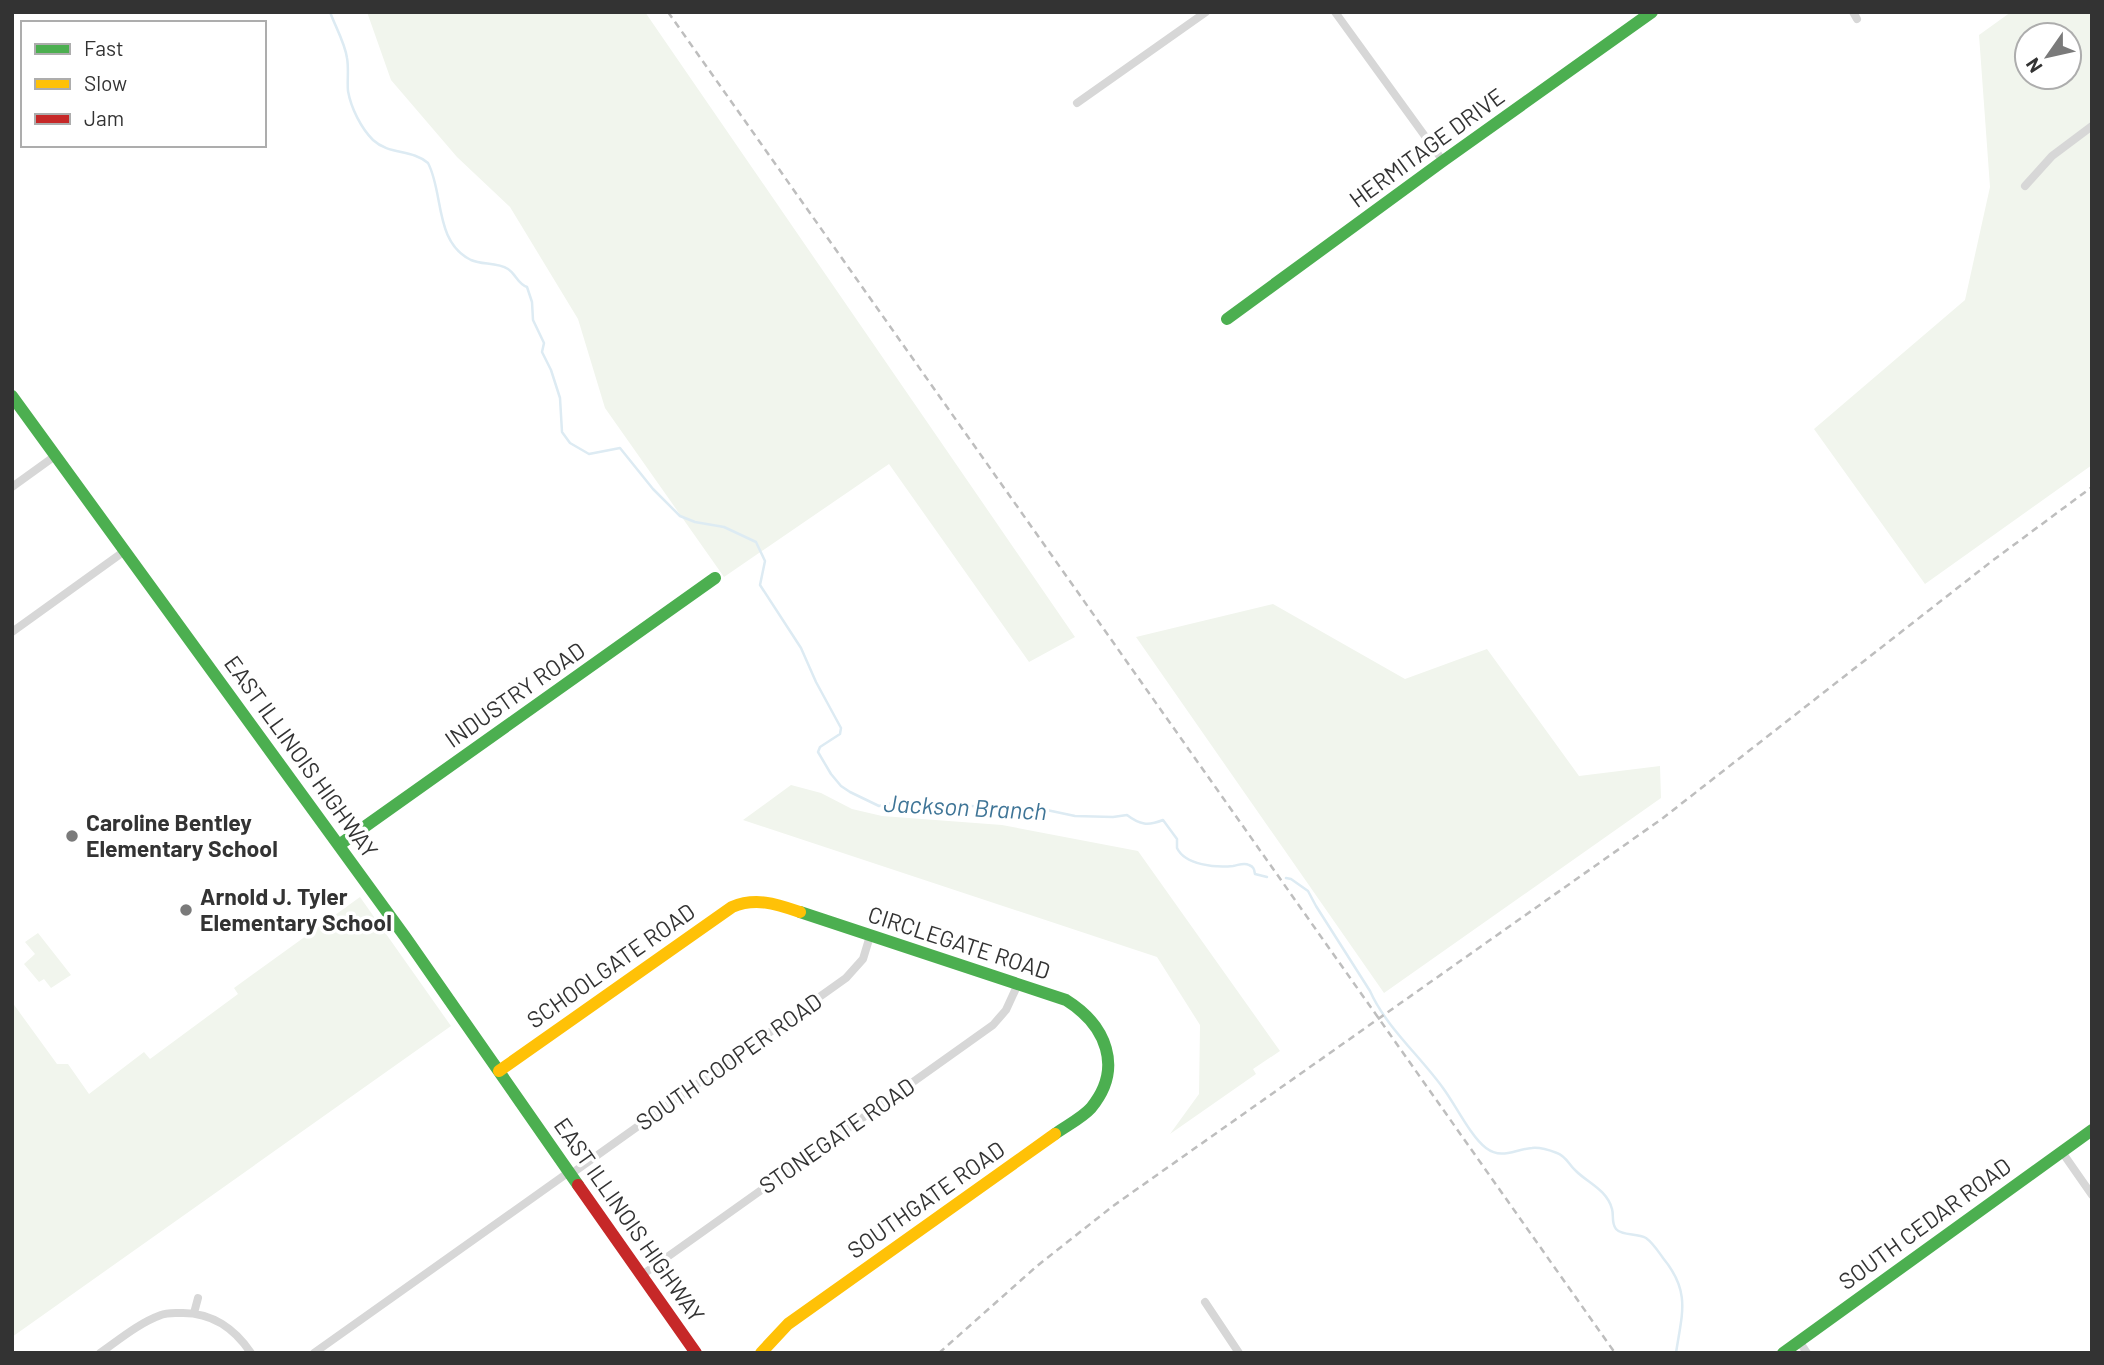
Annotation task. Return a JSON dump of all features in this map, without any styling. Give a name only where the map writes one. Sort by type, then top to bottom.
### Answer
[{"type":"street","points":[[1077,103],[1206,12]]},
{"type":"street","points":[[1335,12],[1443,161]]},
{"type":"street","name":"HERMITAGE DRIVE","points":[[1227,319],[1653,12]]},
{"type":"street","points":[[2025,186],[2052,156],[2092,127]]},
{"type":"street","name":"EAST ILLINOIS HIGHWAY","points":[[12,396],[339,845],[696,1353]]},
{"type":"street","points":[[12,487],[55,456]]},
{"type":"street","points":[[12,632],[126,550]]},
{"type":"street","name":"INDUSTRY ROAD","points":[[339,845],[715,578]]},
{"type":"street","name":"SCHOOLGATE ROAD","points":[[499,1071],[726,910],[750,901]]},
{"type":"street","name":"CIRCLEGATE ROAD","points":[[750,901],[772,903],[1066,1000],[1087,1014],[1097,1026],[1108,1056],[1107,1075]]},
{"type":"street","name":"SOUTH COOPER ROAD","points":[[314,1353],[846,978],[863,959],[870,936]]},
{"type":"street","name":"STONEGATE ROAD","points":[[642,1275],[997,1022],[1018,984]]},
{"type":"street","name":"SOUTHGATE ROAD","points":[[761,1353],[788,1324],[1083,1115],[1098,1098],[1107,1075]]},
{"type":"street","name":"SOUTH CEDAR ROAD","points":[[1783,1353],[2092,1130]]},
{"type":"street","points":[[2062,1152],[2092,1195]]},
{"type":"street","points":[[194,1313],[198,1298]]},
{"type":"street","points":[[1205,1302],[1239,1353]]},
{"type":"street","points":[[100,1353],[137,1326],[164,1313],[194,1313],[222,1323],[242,1340],[251,1353]]},
{"type":"street","points":[[1799,1341],[1807,1353]]},
{"type":"shaded area","points":[[367,12],[645,12],[1075,637],[1029,662],[889,464],[724,577],[605,408],[578,319],[510,207],[457,157],[391,80]]},
{"type":"shaded area","points":[[2011,12],[2092,12],[2092,465],[1925,584],[1814,429],[1965,300],[1990,187],[1979,35]]},
{"type":"shaded area","points":[[1273,604],[1405,679],[1487,649],[1579,776],[1660,766],[1661,798],[1384,993],[1136,637]]},
{"type":"shaded area","points":[[791,785],[821,793],[852,809],[882,816],[1002,825],[1138,851],[1280,1051],[1253,1069],[1256,1074],[1170,1134],[1199,1094],[1200,1025],[1157,957],[743,820]]},
{"type":"shaded area","points":[[360,897],[451,1026],[12,1337],[12,1002],[57,1064],[68,1064],[89,1094],[144,1052],[150,1059],[238,994],[234,988]]},
{"type":"shaded area","points":[[38,933],[71,975],[51,988],[44,979],[39,982],[24,964],[35,954],[25,942]]},
{"type":"waterway","name":"Jackson Branch","points":[[330,12],[346,52],[349,97],[364,130],[379,145],[428,163],[445,229],[459,252],[475,262],[508,269],[527,287],[532,302],[533,320],[544,343],[542,352],[560,398],[562,432],[570,443],[589,454],[620,448],[653,489],[680,516],[695,522],[724,527],[756,542],[765,561],[760,585],[801,648],[841,728],[840,734],[820,747],[818,752],[841,786],[879,806],[903,801],[1042,809],[1075,816],[1127,815],[1144,824],[1163,820],[1177,839],[1177,848],[1181,854],[1194,862],[1210,866],[1247,864],[1253,867],[1255,874],[1267,877]]},
{"type":"waterway","name":"Jackson Branch","points":[[1286,878],[1308,891],[1385,1017],[1434,1076],[1480,1143],[1498,1153],[1535,1148],[1560,1154],[1610,1202],[1616,1229],[1622,1233],[1646,1238],[1655,1247],[1672,1270],[1681,1292],[1682,1314],[1676,1353]]},
{"type":"railway","points":[[668,12],[1615,1353]]},
{"type":"railway","points":[[939,1353],[1037,1266],[1113,1206],[1663,818],[1992,561],[2092,487]]},
{"type":"traffic: fast","points":[[1227,319],[1652,12]]},
{"type":"traffic: fast","points":[[12,396],[406,938],[578,1185]]},
{"type":"traffic: fast","points":[[339,845],[715,578]]},
{"type":"traffic: fast","points":[[800,912],[1066,1000],[1080,1010],[1100,1035],[1106,1048],[1107,1078],[1091,1108],[1055,1134]]},
{"type":"traffic: fast","points":[[1783,1353],[2092,1130]]},
{"type":"traffic: slow","points":[[499,1071],[732,907],[758,902],[800,912]]},
{"type":"traffic: slow","points":[[761,1353],[788,1324],[1055,1134]]},
{"type":"traffic: jam","points":[[578,1185],[696,1353]]},
{"type":"place","name":"Caroline Bentley Elementary School","points":[[72,836]]},
{"type":"place","name":"Arnold J. Tyler Elementary School","points":[[186,910]]}]
